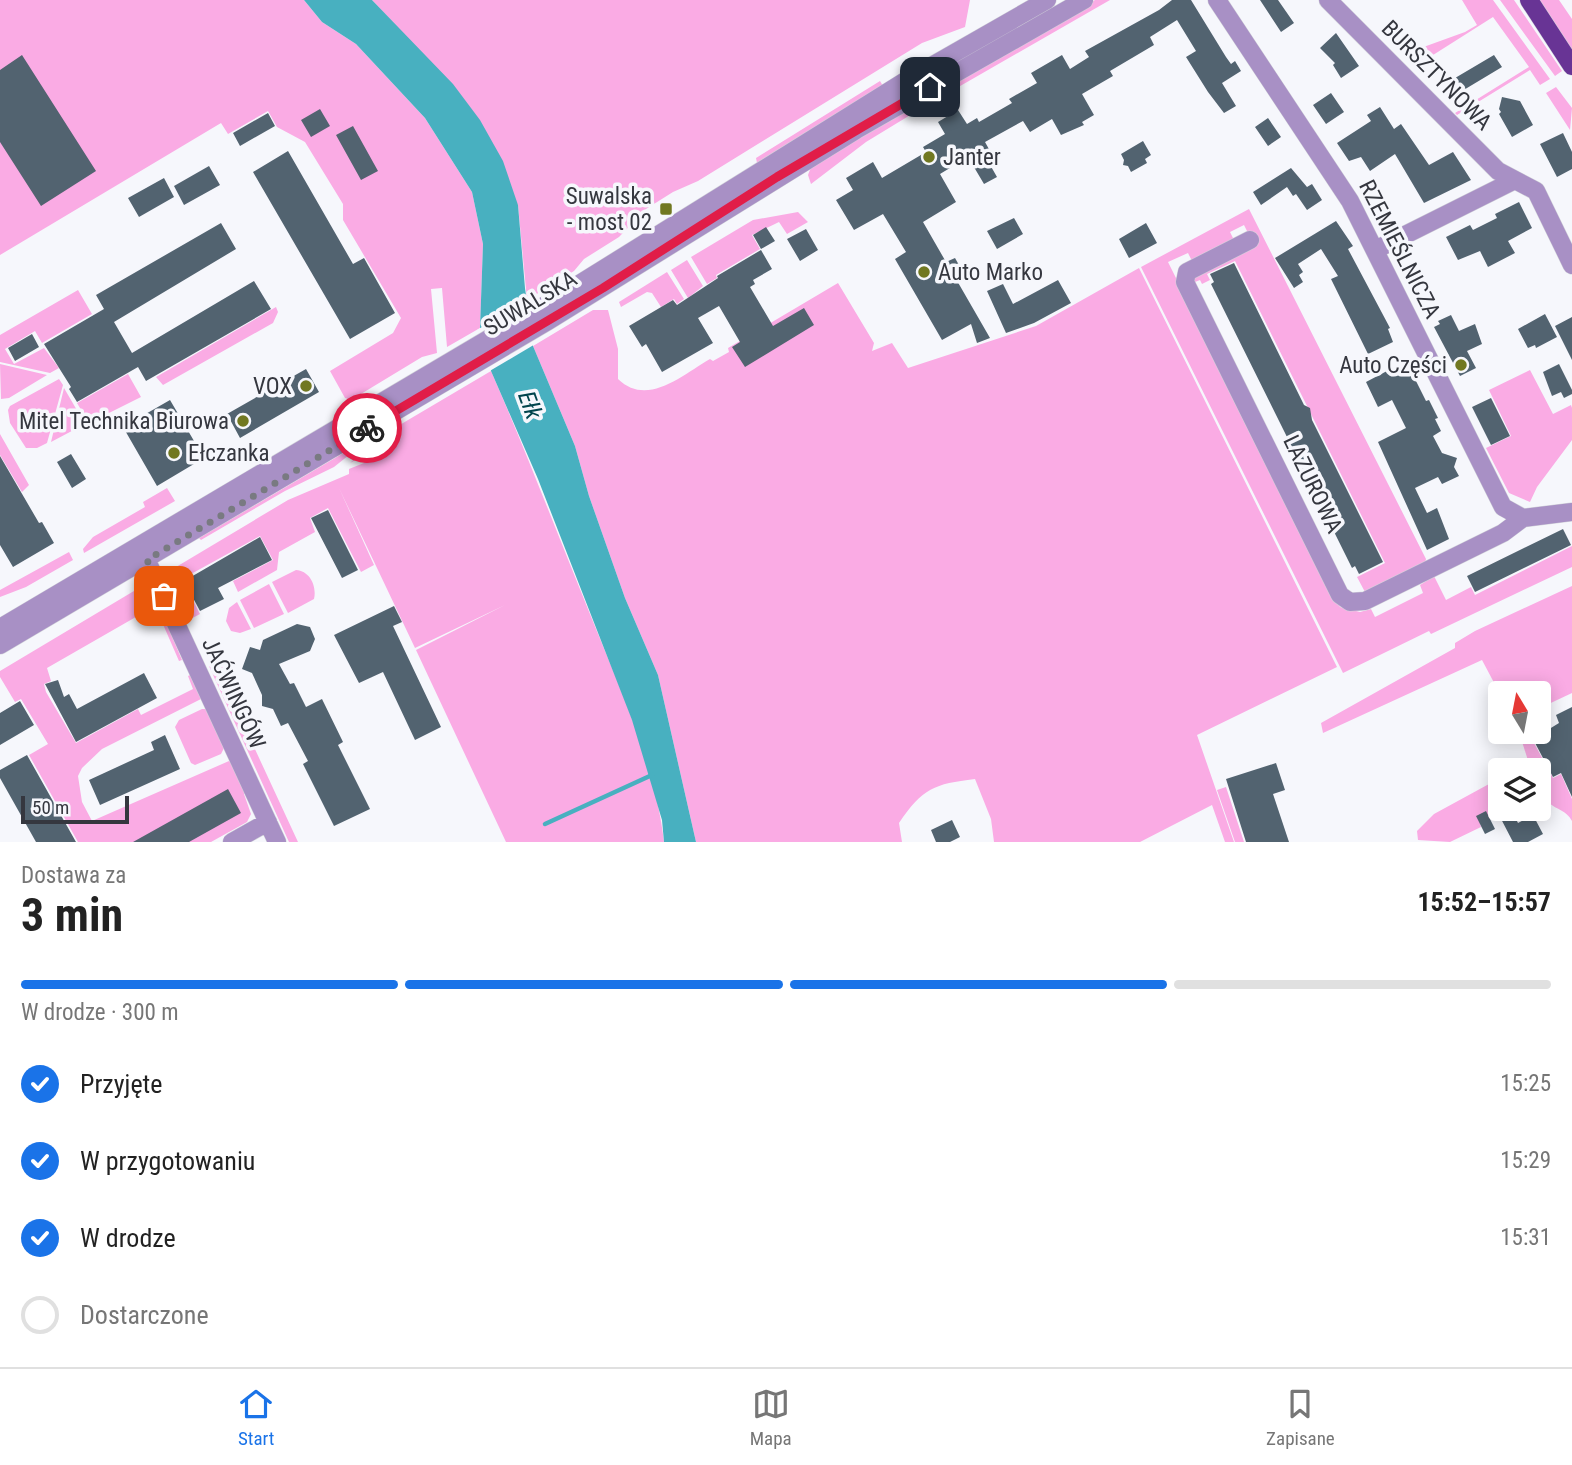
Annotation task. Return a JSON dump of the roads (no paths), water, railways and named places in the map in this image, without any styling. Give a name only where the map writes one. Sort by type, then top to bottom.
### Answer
[{"type":"main road","points":[[1528,0],[1572,66]]},
{"type":"street","name":"SUWALSKA","points":[[546,314],[907,80],[1047,0]]},
{"type":"street","name":"SUWALSKA","points":[[0,645],[143,553],[468,359],[1084,0]]},
{"type":"street","name":"RZEMIEŚLNICZA","points":[[1217,0],[1350,201],[1498,499],[1503,507],[1523,518]]},
{"type":"street","name":"BURSZTYNOWA","points":[[1328,0],[1498,171],[1536,191],[1572,265]]},
{"type":"street","points":[[1375,250],[1515,180]]},
{"type":"street","name":"LAZUROWA","points":[[1250,240],[1187,272],[1185,282],[1340,594],[1350,602],[1365,601],[1503,533],[1523,518]]},
{"type":"street","points":[[1523,518],[1572,512]]},
{"type":"street","name":"SUWALSKA","points":[[0,628],[143,553]]},
{"type":"street","name":"JAĆWINGÓW","points":[[143,553],[277,842]]},
{"type":"street","points":[[232,842],[268,822]]},
{"type":"water","name":"Ełk","points":[[304,0],[372,0],[453,84],[480,120],[503,161],[518,205],[533,346],[575,446],[589,496],[625,598],[658,675],[696,842],[664,842],[662,820],[632,720],[538,479],[491,371],[480,328],[483,244],[472,192],[425,118],[356,44],[322,22]]},
{"type":"waterway","points":[[545,824],[652,775]]},
{"type":"place","name":"Janter","points":[[929,157]]},
{"type":"place","name":"Suwalska - most 02","points":[[666,209]]},
{"type":"place","name":"Auto Marko","points":[[924,272]]},
{"type":"place","name":"Auto Części","points":[[1461,365]]},
{"type":"place","name":"VOX","points":[[306,386]]},
{"type":"place","name":"Mitel Technika Biurowa","points":[[243,421]]},
{"type":"place","name":"Ełczanka","points":[[174,453]]}]
